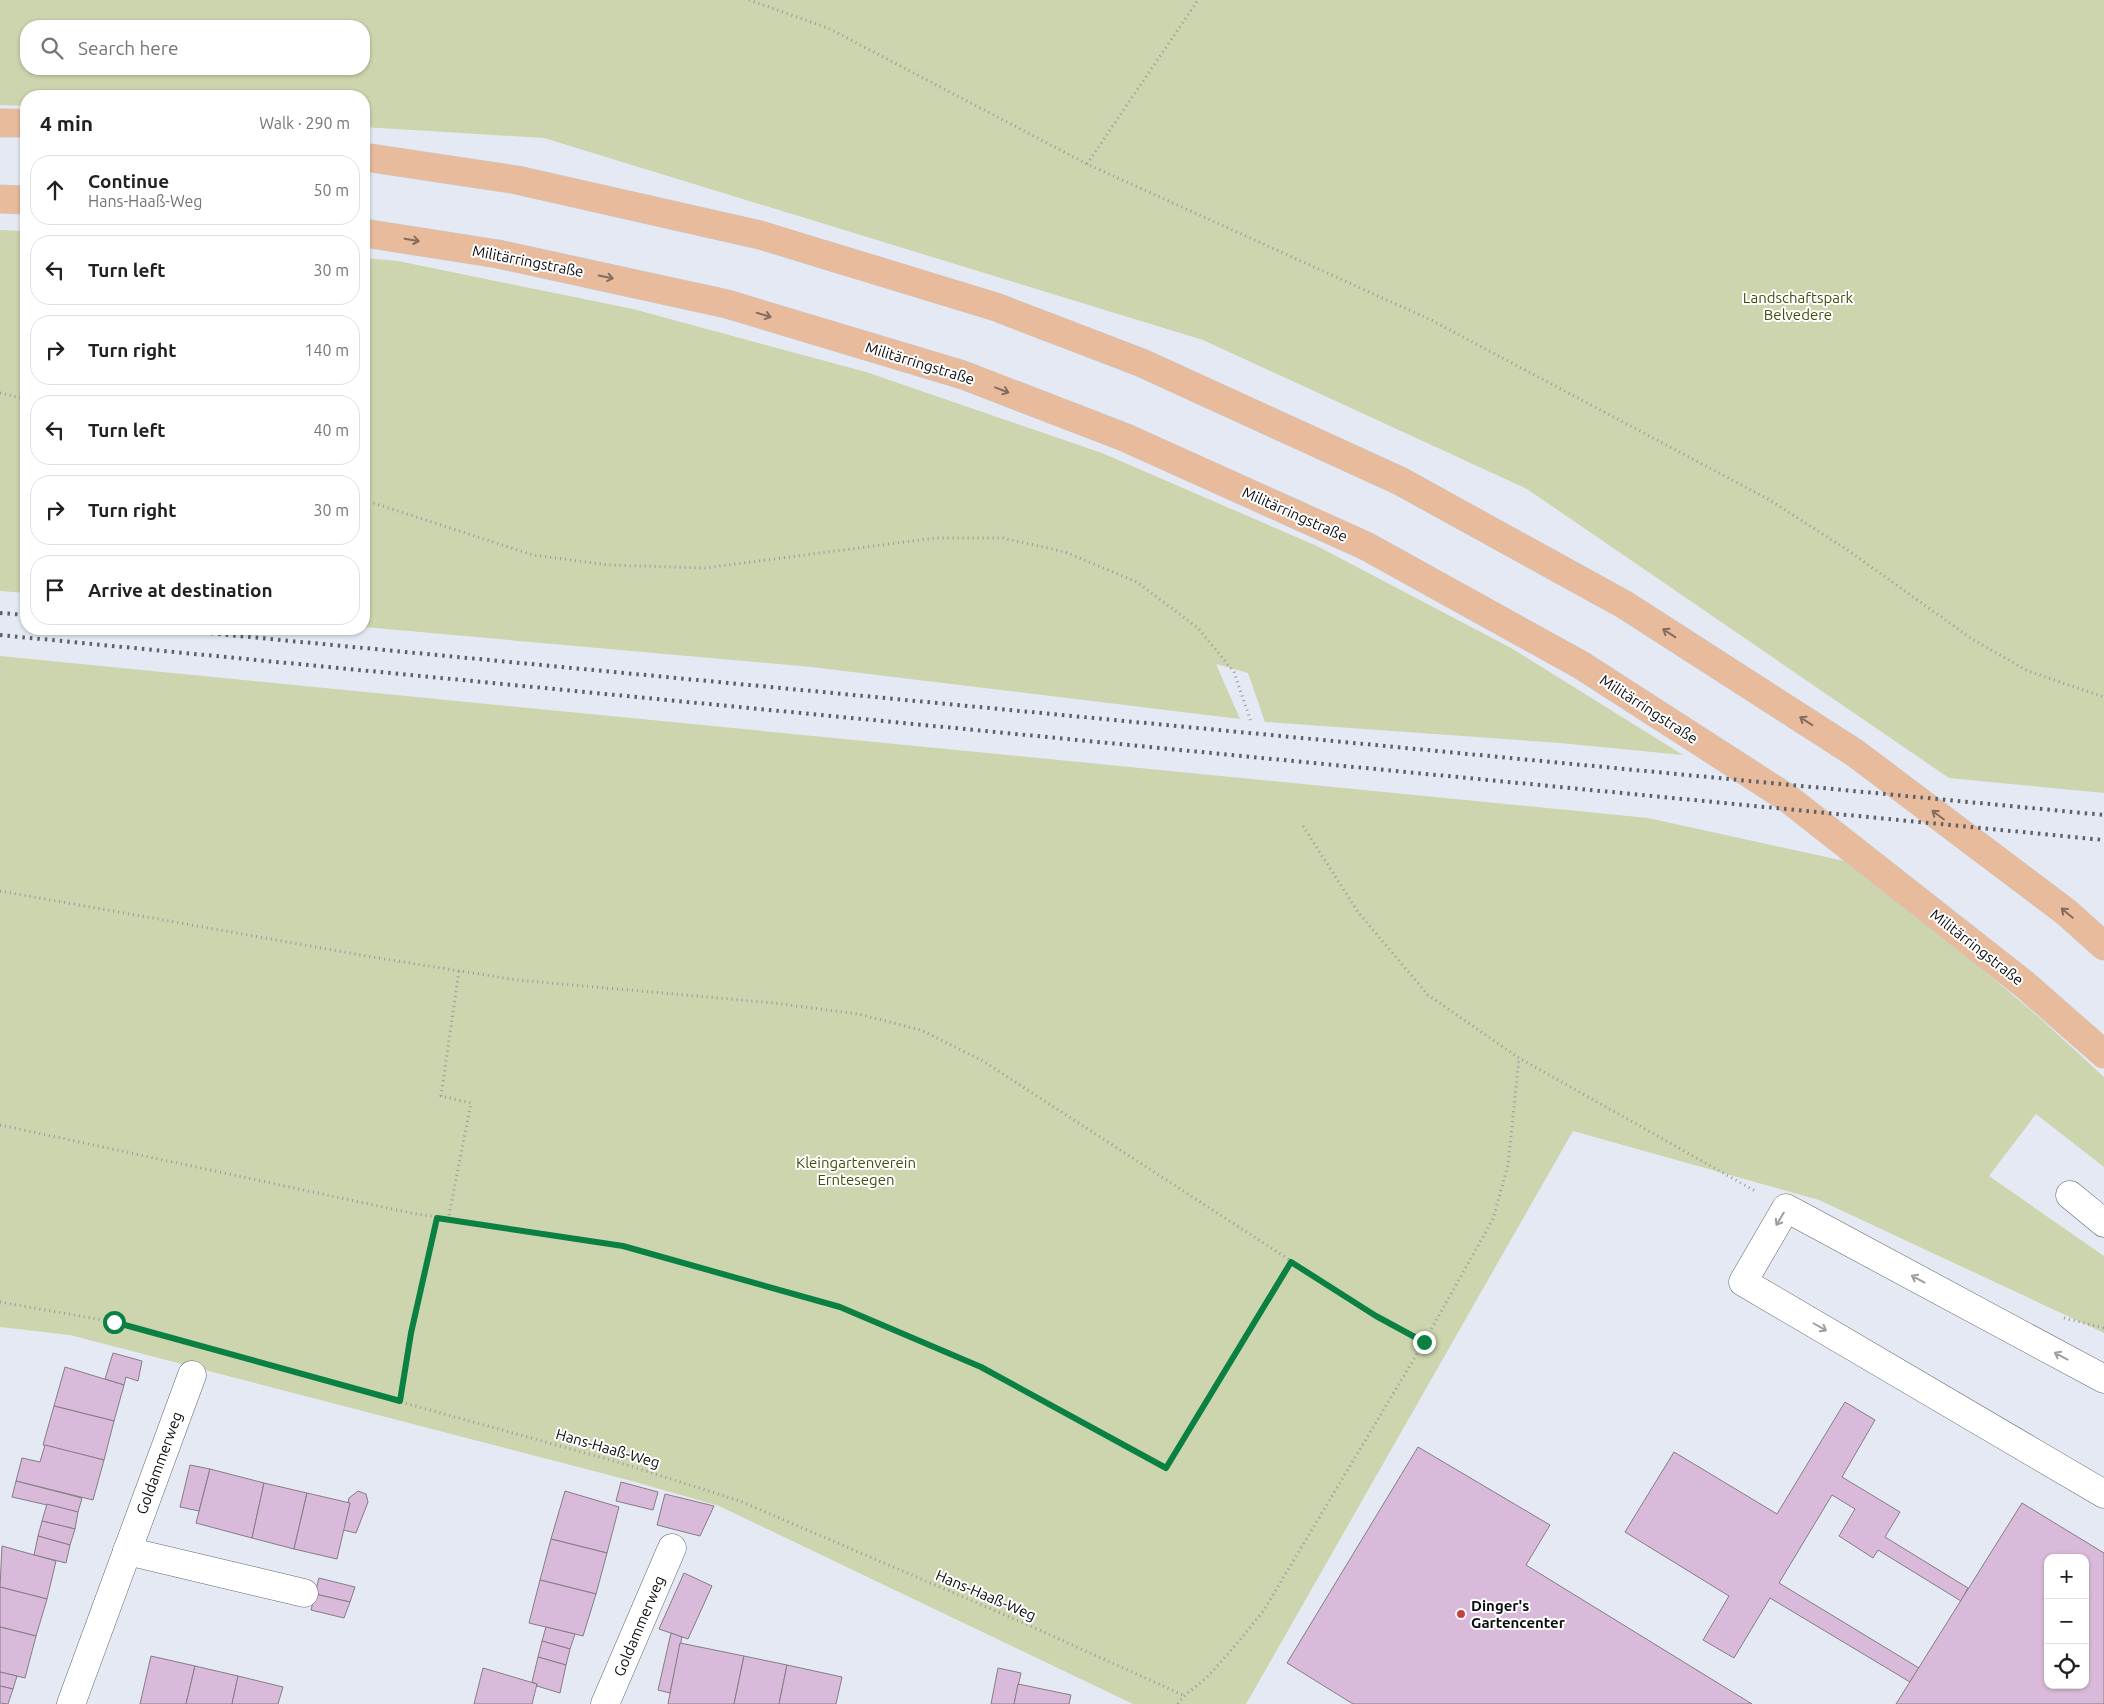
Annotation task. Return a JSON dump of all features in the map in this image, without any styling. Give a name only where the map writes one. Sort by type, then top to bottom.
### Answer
[{"type":"main road","points":[[0,123],[20,124]]},
{"type":"main road","points":[[370,158],[516,180],[760,235],[996,307],[1142,363],[1400,481],[1625,605],[1855,752],[2066,912],[2104,946]]},
{"type":"main road","points":[[0,199],[20,200]]},
{"type":"main road","name":"Militärringstraße","points":[[370,234],[498,254],[727,304],[963,375],[1124,436],[1366,546],[1581,665],[1786,797],[2024,984],[2104,1054]]},
{"type":"street","points":[[2070,1195],[2104,1223]]},
{"type":"street","points":[[2104,1379],[1786,1208],[1743,1282],[2104,1494]]},
{"type":"street","name":"Goldammerweg","points":[[71,1704],[192,1374]]},
{"type":"street","name":"Goldammerweg","points":[[605,1704],[672,1548]]},
{"type":"street","points":[[127,1551],[304,1593]]},
{"type":"path","points":[[749,0],[828,28],[1087,164],[1431,320],[1768,499],[1849,551],[1972,638],[2028,671],[2104,696]]},
{"type":"path","points":[[1087,164],[1198,0]]},
{"type":"path","points":[[0,393],[20,398]]},
{"type":"path","points":[[370,502],[533,555],[609,566],[705,568],[935,538],[1003,538],[1065,552],[1137,582],[1198,628],[1234,672],[1251,722]]},
{"type":"path","points":[[1178,1704],[1183,1695],[1196,1688],[1234,1649],[1264,1610],[1424,1342],[1493,1219],[1508,1165],[1519,1058],[1428,995],[1358,912],[1303,826]]},
{"type":"path","points":[[0,891],[517,980],[793,1006],[858,1014],[921,1030],[983,1061],[1291,1262],[1376,1316],[1424,1342]]},
{"type":"path","points":[[448,1220],[471,1102],[441,1096],[459,971]]},
{"type":"path","points":[[0,1125],[437,1218],[623,1246],[840,1307],[981,1367],[1166,1468],[1291,1262]]},
{"type":"path","points":[[400,1401],[411,1333],[437,1218]]},
{"type":"path","points":[[0,1302],[114,1322],[192,1344]]},
{"type":"path","name":"Hans-Haaß-Weg","points":[[211,1349],[614,1461],[740,1501],[1028,1625],[1183,1695]]},
{"type":"green space","name":"Landschaftspark Belvedere","points":[[0,0],[2104,0],[2104,793],[1949,778],[1527,489],[1203,340],[544,138],[370,127],[370,90],[20,90],[20,106],[0,105]]},
{"type":"green space","points":[[0,230],[20,231],[20,593],[0,591]]},
{"type":"green space","points":[[370,259],[398,261],[633,309],[866,372],[1102,453],[1317,546],[1511,648],[1683,755],[1560,743],[1265,722],[1248,673],[1216,664],[1240,719],[811,667],[370,628]]},
{"type":"green space","name":"Kleingartenverein Erntesegen","points":[[0,656],[1648,818],[1858,864],[2041,1019],[2104,1077],[2104,1167],[2036,1114],[1989,1176],[2104,1256],[2104,1333],[1819,1200],[1573,1131],[1246,1704],[1133,1704],[719,1506],[632,1481],[70,1335],[0,1327]]},
{"type":"building","points":[[113,1353],[142,1361],[138,1381],[126,1377],[124,1385],[105,1379]]},
{"type":"building","points":[[65,1367],[124,1385],[114,1421],[54,1406]]},
{"type":"building","points":[[1845,1402],[1875,1420],[1842,1477],[1900,1512],[1885,1537],[1968,1588],[1961,1601],[1878,1550],[1873,1558],[1839,1536],[1855,1509],[1832,1495],[1779,1583],[1919,1668],[1910,1682],[1770,1598],[1734,1658],[1703,1640],[1729,1596],[1625,1532],[1674,1452],[1777,1514]]},
{"type":"building","points":[[54,1406],[114,1421],[104,1460],[43,1445]]},
{"type":"building","points":[[45,1445],[104,1460],[93,1500],[16,1481],[22,1458],[40,1462]]},
{"type":"building","name":"Dinger's Gartencenter","points":[[1418,1447],[1550,1525],[1526,1565],[1752,1704],[1353,1704],[1287,1663]]},
{"type":"building","points":[[190,1465],[210,1469],[199,1511],[180,1507]]},
{"type":"building","points":[[210,1469],[264,1483],[252,1538],[196,1523]]},
{"type":"building","points":[[16,1481],[82,1498],[78,1512],[12,1497]]},
{"type":"building","points":[[621,1482],[658,1492],[653,1510],[616,1501]]},
{"type":"building","points":[[264,1483],[307,1493],[294,1549],[252,1538]]},
{"type":"building","points":[[358,1491],[366,1494],[368,1502],[356,1533],[343,1530],[350,1503],[348,1503],[349,1498]]},
{"type":"building","points":[[565,1491],[619,1507],[607,1553],[551,1539]]},
{"type":"building","points":[[307,1493],[350,1503],[337,1559],[294,1549]]},
{"type":"building","points":[[665,1494],[714,1506],[700,1536],[657,1525]]},
{"type":"building","points":[[2022,1503],[2104,1553],[2104,1704],[1896,1704]]},
{"type":"building","points":[[47,1504],[78,1512],[75,1529],[42,1521]]},
{"type":"building","points":[[42,1521],[75,1529],[70,1545],[38,1536]]},
{"type":"building","points":[[38,1536],[70,1545],[66,1563],[34,1555]]},
{"type":"building","points":[[551,1539],[607,1553],[596,1594],[540,1580]]},
{"type":"building","points":[[2,1546],[56,1561],[47,1599],[0,1587]]},
{"type":"building","points":[[684,1573],[712,1586],[688,1639],[659,1629]]},
{"type":"building","points":[[319,1578],[355,1587],[350,1602],[315,1594]]},
{"type":"building","points":[[540,1580],[596,1594],[583,1636],[529,1623]]},
{"type":"building","points":[[0,1587],[47,1599],[36,1636],[0,1627]]},
{"type":"building","points":[[315,1594],[350,1602],[344,1618],[311,1610]]},
{"type":"building","points":[[0,1627],[36,1636],[25,1678],[0,1672]]},
{"type":"building","points":[[546,1627],[575,1634],[570,1649],[542,1641]]},
{"type":"building","points":[[671,1633],[682,1637],[670,1693],[658,1690]]},
{"type":"building","points":[[542,1641],[570,1649],[566,1665],[538,1657]]},
{"type":"building","points":[[680,1643],[744,1656],[734,1704],[668,1704]]},
{"type":"building","points":[[151,1656],[195,1666],[186,1704],[140,1704]]},
{"type":"building","points":[[744,1656],[787,1665],[779,1704],[734,1704]]},
{"type":"building","points":[[538,1657],[566,1665],[560,1693],[537,1686],[537,1684],[532,1682]]},
{"type":"building","points":[[787,1665],[842,1677],[836,1704],[779,1704]]},
{"type":"building","points":[[195,1666],[238,1676],[232,1704],[186,1704]]},
{"type":"building","points":[[483,1668],[537,1684],[532,1704],[474,1704]]},
{"type":"building","points":[[998,1668],[1021,1673],[1014,1704],[991,1704]]},
{"type":"building","points":[[0,1672],[17,1676],[13,1689],[0,1686]]},
{"type":"building","points":[[238,1676],[283,1687],[278,1704],[232,1704]]},
{"type":"building","points":[[1018,1684],[1071,1695],[1069,1704],[1014,1704]]},
{"type":"building","points":[[0,1686],[13,1689],[8,1704],[0,1703]]},
{"type":"railway","points":[[0,613],[20,615]]},
{"type":"railway","points":[[0,635],[2104,840]]},
{"type":"railway","points":[[229,635],[2104,815]]},
{"type":"place","name":"Dinger's Gartencenter","points":[[1461,1614]]},
{"type":"route","points":[[114,1322],[400,1401],[411,1333],[437,1218],[623,1246],[840,1307],[981,1367],[1166,1468],[1291,1262],[1376,1316],[1424,1342]]}]
